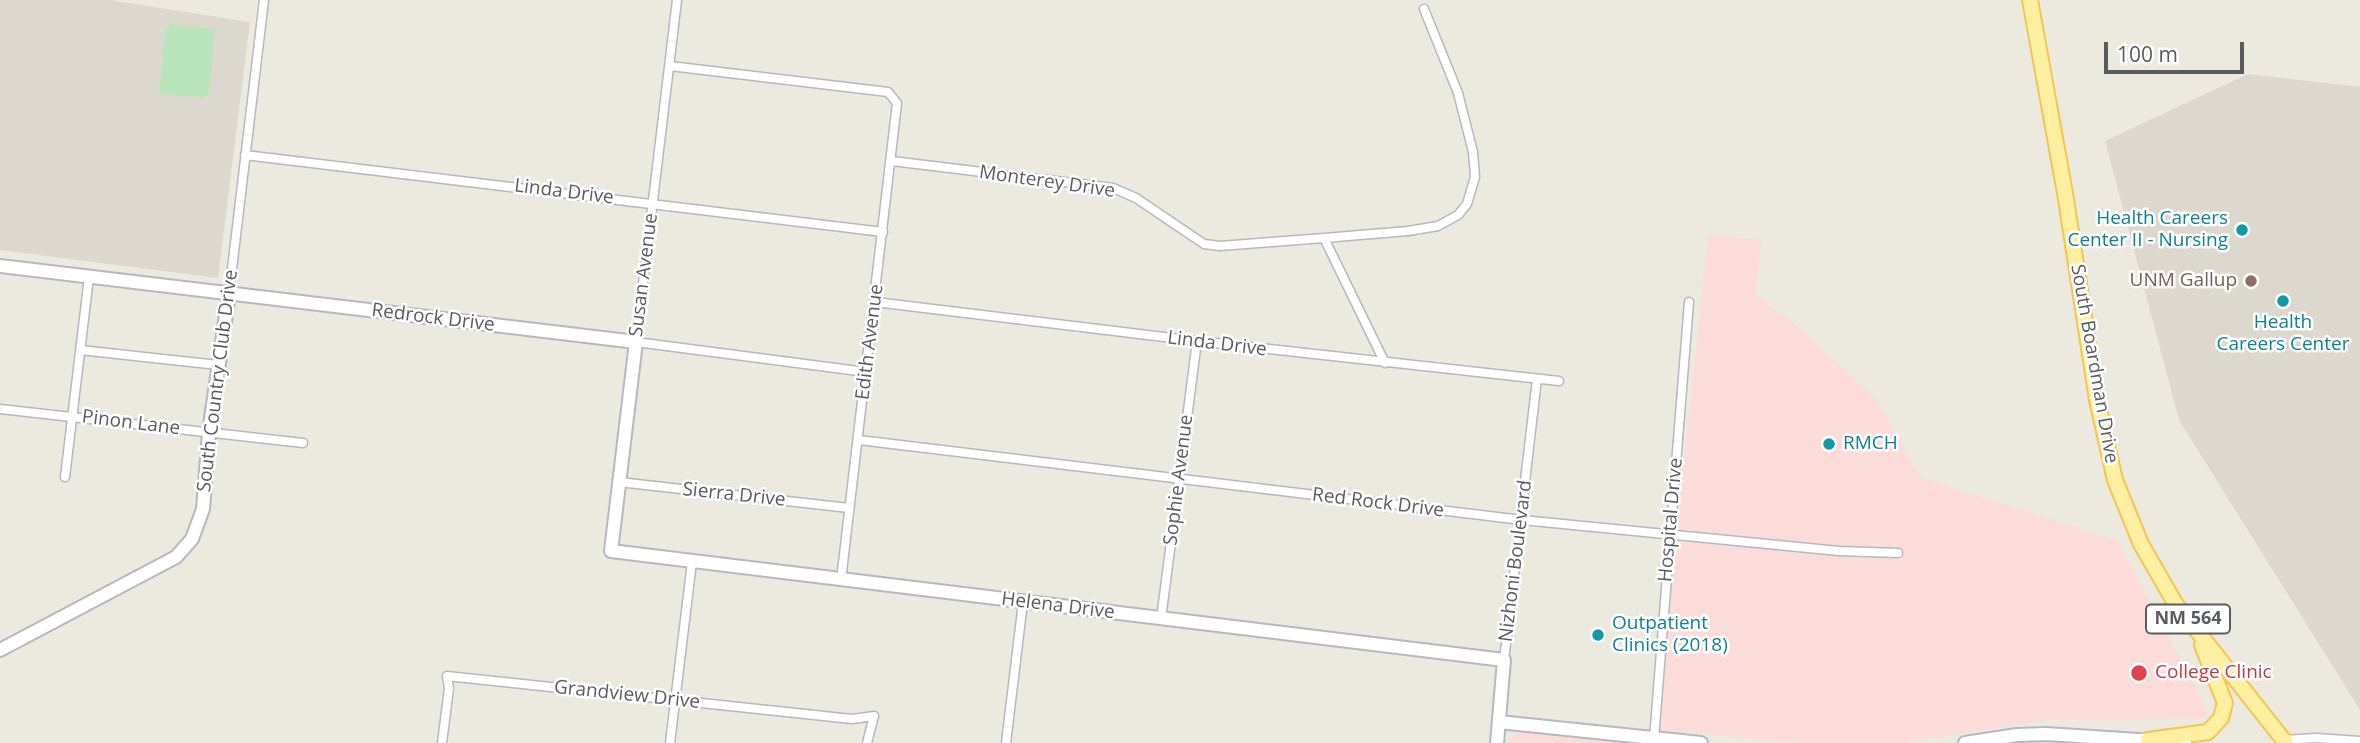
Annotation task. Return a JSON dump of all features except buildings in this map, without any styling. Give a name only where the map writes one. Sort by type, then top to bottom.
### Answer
[{"type":"main road","name":"South Boardman Drive","points":[[2030,0],[2065,193],[2097,400],[2115,480],[2141,544],[2175,603],[2195,628]]},
{"type":"main road","name":"Redrock Drive","points":[[0,267],[636,342]]},
{"type":"main road","name":"South Country Club Drive","points":[[0,650],[176,557],[192,539],[203,509],[209,432],[229,294]]},
{"type":"main road","name":"Susan Avenue","points":[[611,551],[636,342]]},
{"type":"main road","name":"Helena Drive","points":[[611,551],[1504,660]]},
{"type":"main road","points":[[2148,740],[2208,732],[2221,718],[2225,703],[2195,628]]},
{"type":"main road","name":"NM 564","points":[[2195,628],[2282,742]]},
{"type":"main road","name":"Nizhoni Boulevard","points":[[1497,743],[1504,660]]},
{"type":"main road","points":[[1499,722],[1701,743]]},
{"type":"main road","points":[[1965,743],[2017,735],[2045,739],[2185,743]]},
{"type":"street","name":"South Country Club Drive","points":[[229,294],[264,0]]},
{"type":"street","name":"Susan Avenue","points":[[636,342],[677,0]]},
{"type":"street","name":"Monterey Drive","points":[[892,161],[1113,188],[1136,198],[1204,244],[1220,246],[1408,231],[1438,226],[1458,215],[1467,204],[1475,177],[1473,152],[1458,93],[1424,9]]},
{"type":"street","name":"Edith Avenue","points":[[670,66],[888,92],[897,103],[841,580]]},
{"type":"street","name":"Linda Drive","points":[[245,155],[883,232]]},
{"type":"street","points":[[1324,238],[1385,363]]},
{"type":"street","points":[[65,477],[89,277]]},
{"type":"street","name":"Linda Drive","points":[[875,302],[1559,381]]},
{"type":"street","name":"Hospital Drive","points":[[1654,739],[1689,302]]},
{"type":"street","name":"Sophie Avenue","points":[[1161,619],[1197,341]]},
{"type":"street","name":"Redrock Drive","points":[[636,342],[866,372]]},
{"type":"street","points":[[80,350],[218,365]]},
{"type":"street","name":"Nizhoni Boulevard","points":[[1504,660],[1537,379]]},
{"type":"street","name":"Pinon Lane","points":[[0,409],[303,443]]},
{"type":"street","name":"Red Rock Drive","points":[[859,440],[1522,520],[1839,551],[1898,553]]},
{"type":"street","name":"Sierra Drive","points":[[619,482],[849,508]]},
{"type":"street","points":[[670,743],[692,562]]},
{"type":"street","points":[[1006,743],[1023,602]]},
{"type":"street","name":"Grandview Drive","points":[[442,743],[449,688],[447,676],[852,719],[874,716],[867,743]]},
{"type":"street","points":[[2282,742],[2316,738],[2360,741]]},
{"type":"shaded area","points":[[0,0],[109,0],[250,22],[218,278],[0,250]]},
{"type":"shaded area","name":"UNM Gallup","points":[[2248,74],[2360,87],[2360,710],[2179,420],[2105,141]]},
{"type":"shaded area","points":[[1708,235],[1761,240],[1756,295],[1814,340],[1878,403],[1920,477],[2118,541],[2211,718],[2048,720],[1903,743],[1802,743],[1660,730],[1677,526]]},
{"type":"shaded area","points":[[1518,731],[1578,737],[1628,743],[1508,743]]},
{"type":"green space","points":[[172,24],[211,29],[215,32],[209,94],[205,98],[163,94],[159,90],[166,29]]},
{"type":"place","name":"Health Careers Center II - Nursing","points":[[2242,230]]},
{"type":"place","name":"UNM Gallup","points":[[2251,281]]},
{"type":"place","name":"Health Careers Center","points":[[2283,301]]},
{"type":"place","name":"RMCH","points":[[1829,444]]},
{"type":"place","name":"Outpatient Clinics (2018)","points":[[1598,635]]},
{"type":"place","name":"College Clinic","points":[[2139,673]]}]
